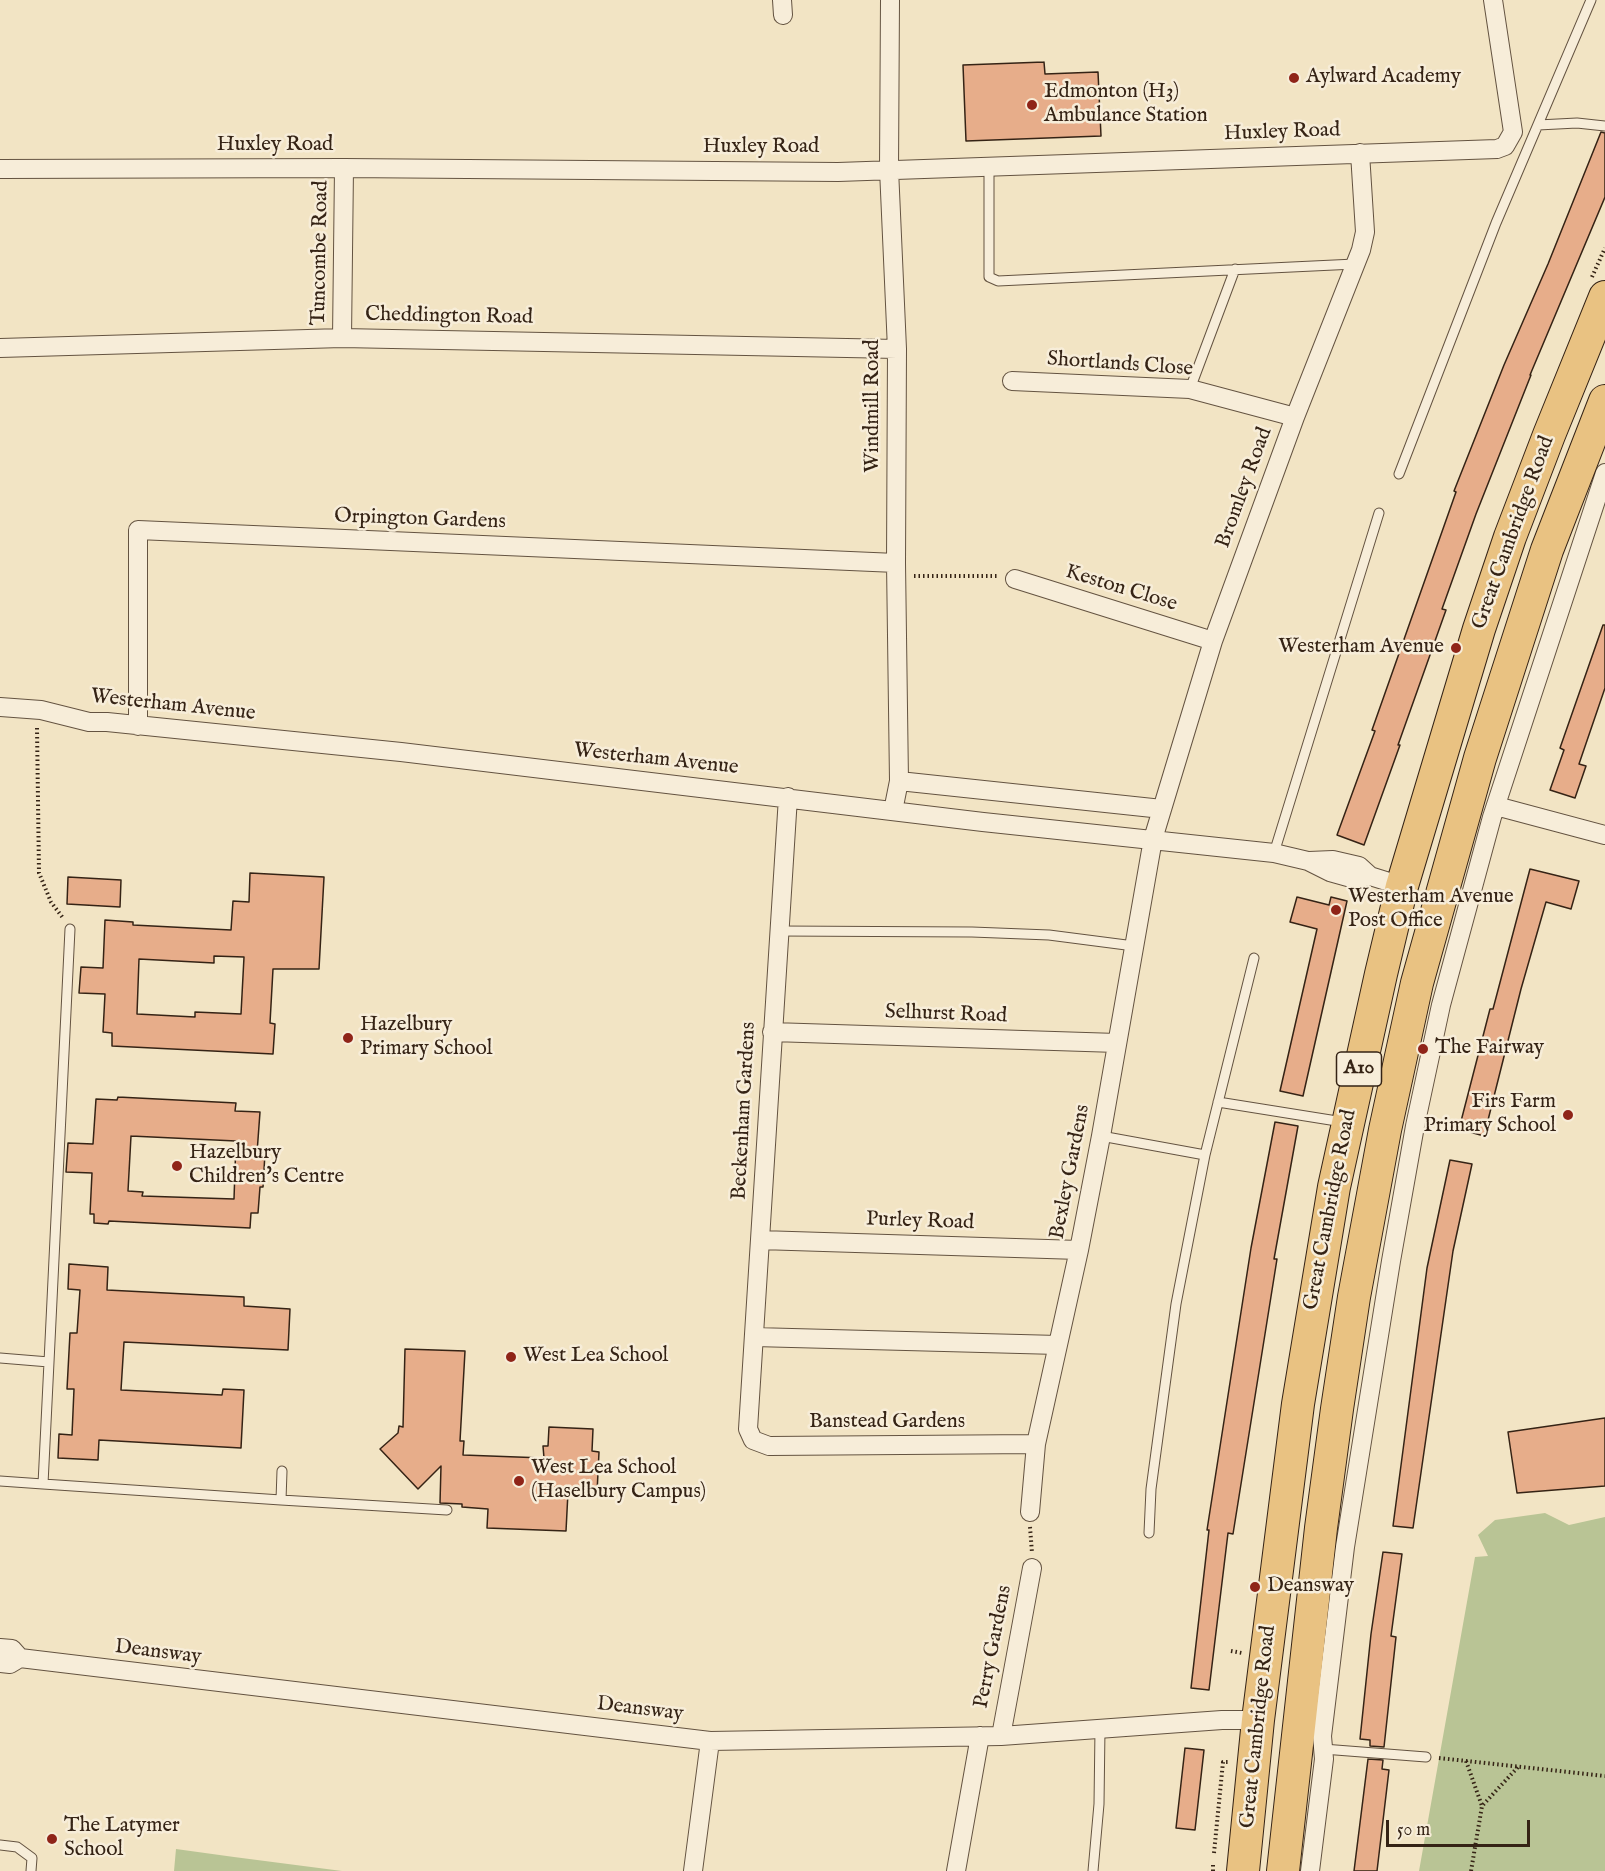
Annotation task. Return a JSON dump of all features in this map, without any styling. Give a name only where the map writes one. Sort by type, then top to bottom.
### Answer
[{"type":"highway","name":"Great Cambridge Road","points":[[1243,1871],[1258,1720],[1298,1404],[1316,1290],[1347,1123],[1402,886],[1469,661],[1510,537],[1605,297]]},
{"type":"highway","name":"Great Cambridge Road","points":[[1283,1871],[1334,1530],[1354,1297],[1385,1130],[1417,983],[1480,758],[1513,651],[1548,550],[1605,401]]},
{"type":"street","name":"Windmill Road","points":[[890,0],[889,169],[897,349],[896,570],[899,781],[893,811]]},
{"type":"street","name":"Huxley Road","points":[[0,169],[344,168],[838,172],[1497,149],[1505,146],[1513,132],[1493,0]]},
{"type":"street","name":"Bromley Road","points":[[1153,839],[1213,641],[1295,417],[1361,250],[1365,232],[1360,153]]},
{"type":"street","name":"Tuncombe Road","points":[[342,338],[344,168]]},
{"type":"street","name":"Cheddington Road","points":[[0,348],[342,338],[897,349]]},
{"type":"street","name":"Shortlands Close","points":[[1012,381],[1190,389],[1295,417]]},
{"type":"street","points":[[1310,1871],[1324,1758],[1322,1736],[1334,1530],[1415,1126],[1441,1005],[1496,806],[1605,473]]},
{"type":"street","name":"Orpington Gardens","points":[[138,726],[138,530],[896,570]]},
{"type":"street","name":"Keston Close","points":[[1015,579],[1213,641]]},
{"type":"street","name":"Westerham Avenue","points":[[0,707],[55,713],[89,722],[401,752],[1022,826],[1274,853],[1308,861],[1333,860],[1359,866],[1370,876],[1402,886]]},
{"type":"street","points":[[899,781],[1162,809]]},
{"type":"street","points":[[1022,826],[1027,795]]},
{"type":"street","name":"Beckenham Gardens","points":[[748,1429],[788,797]]},
{"type":"street","points":[[1496,806],[1605,835]]},
{"type":"street","name":"Bexley Gardens","points":[[1030,1512],[1036,1444],[1079,1250],[1153,839]]},
{"type":"street","name":"Selhurst Road","points":[[772,1032],[1117,1043]]},
{"type":"street","name":"Purley Road","points":[[760,1240],[1079,1250]]},
{"type":"street","points":[[754,1337],[1058,1345]]},
{"type":"street","name":"Banstead Gardens","points":[[748,1429],[753,1440],[770,1446],[1036,1444]]},
{"type":"street","name":"Perry Gardens","points":[[1001,1736],[1032,1568]]},
{"type":"street","name":"Deansway","points":[[0,1648],[12,1649],[20,1658]]},
{"type":"street","name":"Deansway","points":[[0,1663],[10,1664],[20,1658],[710,1741],[1001,1736],[1258,1720]]},
{"type":"street","points":[[956,1871],[980,1736]]},
{"type":"street","points":[[693,1871],[710,1741]]},
{"type":"lane","points":[[1399,474],[1496,224],[1591,0]]},
{"type":"lane","points":[[1538,124],[1577,123],[1605,126]]},
{"type":"lane","points":[[989,167],[989,277],[998,281],[1355,264]]},
{"type":"lane","points":[[1190,389],[1235,269]]},
{"type":"lane","points":[[1274,853],[1379,513]]},
{"type":"lane","points":[[43,1484],[70,929]]},
{"type":"lane","points":[[779,931],[972,932],[1049,935],[1134,946]]},
{"type":"lane","points":[[1149,1533],[1151,1489],[1176,1304],[1205,1155],[1254,958]]},
{"type":"lane","points":[[1218,1102],[1347,1123]]},
{"type":"lane","points":[[1101,1136],[1205,1155]]},
{"type":"lane","points":[[0,1358],[49,1362]]},
{"type":"lane","points":[[281,1500],[282,1471]]},
{"type":"lane","points":[[0,1481],[447,1510]]},
{"type":"lane","points":[[1093,1871],[1099,1804],[1100,1729]]},
{"type":"lane","points":[[1323,1749],[1426,1757]]},
{"type":"lane","points":[[0,1845],[17,1847],[32,1858],[32,1871]]},
{"type":"path","points":[[896,570],[1000,576],[1015,579]]},
{"type":"path","points":[[55,713],[55,727],[37,724],[39,873],[51,902],[70,929]]},
{"type":"path","points":[[1030,1512],[1032,1568]]},
{"type":"path","points":[[1231,1651],[1243,1653]]},
{"type":"path","points":[[1426,1757],[1605,1776]]},
{"type":"path","points":[[1466,1760],[1482,1806],[1471,1871]]},
{"type":"path","points":[[1214,1853],[1223,1762],[1230,1762]]},
{"type":"path","points":[[1482,1806],[1519,1766]]},
{"type":"path","points":[[1213,1865],[1213,1871]]},
{"type":"green space","points":[[1545,1513],[1569,1525],[1605,1517],[1605,1871],[1419,1871],[1475,1557],[1488,1556],[1478,1535],[1495,1520]]},
{"type":"green space","points":[[176,1849],[234,1857],[342,1871],[174,1871]]},
{"type":"building","name":"Edmonton (H3) Ambulance Station","points":[[1044,62],[1045,74],[1098,72],[1101,136],[966,141],[963,65]]},
{"type":"building","points":[[1601,132],[1605,133],[1605,197],[1530,375],[1476,514],[1442,609],[1446,610],[1364,845],[1337,835],[1375,731],[1372,730],[1456,492],[1454,491]]},
{"type":"building","points":[[1603,625],[1605,625],[1605,688],[1579,764],[1586,766],[1575,798],[1550,790],[1564,750],[1560,748]]},
{"type":"building","points":[[1530,869],[1579,881],[1571,909],[1546,902],[1521,989],[1484,1136],[1459,1129]]},
{"type":"building","points":[[250,873],[324,877],[319,969],[273,969],[270,1023],[275,1024],[273,1054],[112,1046],[112,1033],[103,1032],[105,994],[79,993],[81,967],[103,968],[105,920],[133,922],[133,925],[231,930],[233,901],[249,902]],"holes":[[[214,956],[244,957],[241,1014],[195,1012],[195,1017],[137,1014],[139,959],[214,963]]]},
{"type":"building","points":[[68,877],[121,880],[120,907],[67,904]]},
{"type":"building","points":[[1297,897],[1329,905],[1331,897],[1347,901],[1303,1096],[1280,1091],[1317,929],[1290,922]]},
{"type":"building","points":[[118,1097],[236,1103],[235,1111],[260,1112],[257,1153],[265,1153],[263,1187],[260,1187],[258,1213],[251,1213],[250,1228],[109,1221],[108,1224],[94,1223],[94,1214],[90,1214],[92,1173],[66,1172],[68,1143],[93,1144],[96,1099],[117,1100]],"holes":[[[131,1136],[236,1141],[234,1199],[142,1196],[143,1192],[128,1191]]]},
{"type":"building","points":[[1275,1122],[1298,1126],[1274,1259],[1277,1259],[1233,1534],[1228,1533],[1209,1690],[1191,1688],[1209,1530],[1207,1530],[1251,1248]]},
{"type":"building","points":[[1450,1160],[1472,1164],[1453,1251],[1413,1528],[1393,1526],[1427,1268]]},
{"type":"building","points":[[69,1264],[108,1267],[107,1290],[244,1297],[244,1306],[290,1309],[288,1350],[124,1342],[121,1390],[222,1395],[223,1389],[244,1390],[241,1448],[99,1440],[98,1460],[58,1458],[59,1434],[72,1435],[74,1389],[67,1389],[70,1333],[77,1333],[80,1290],[68,1289]]},
{"type":"building","name":"West Lea School (Haselbury Campus)","points":[[405,1349],[465,1351],[460,1441],[464,1441],[463,1455],[544,1458],[543,1446],[548,1446],[549,1427],[593,1429],[592,1451],[599,1452],[597,1493],[568,1492],[566,1531],[487,1528],[488,1509],[440,1503],[441,1466],[418,1489],[380,1449],[398,1433],[399,1426],[403,1427]]},
{"type":"building","points":[[1605,1418],[1605,1486],[1517,1493],[1508,1432]]},
{"type":"building","points":[[1383,1552],[1402,1554],[1391,1636],[1396,1637],[1384,1747],[1370,1746],[1370,1740],[1360,1739],[1371,1634]]},
{"type":"building","points":[[1185,1748],[1204,1750],[1195,1830],[1176,1828]]},
{"type":"building","points":[[1368,1759],[1383,1760],[1382,1769],[1389,1770],[1377,1871],[1354,1871]]},
{"type":"place","name":"Aylward Academy","points":[[1294,78]]},
{"type":"place","name":"Edmonton (H3) Ambulance Station","points":[[1032,105]]},
{"type":"place","name":"Westerham Avenue","points":[[1456,648]]},
{"type":"place","name":"Westerham Avenue Post Office","points":[[1336,910]]},
{"type":"place","name":"Hazelbury Primary School","points":[[348,1038]]},
{"type":"place","name":"The Fairway","points":[[1423,1049]]},
{"type":"place","name":"Firs Farm Primary School","points":[[1568,1115]]},
{"type":"place","name":"Hazelbury Children's Centre","points":[[177,1166]]},
{"type":"place","name":"West Lea School","points":[[511,1357]]},
{"type":"place","name":"West Lea School (Haselbury Campus)","points":[[519,1481]]},
{"type":"place","name":"Deansway","points":[[1255,1587]]},
{"type":"place","name":"The Latymer School","points":[[52,1839]]}]
